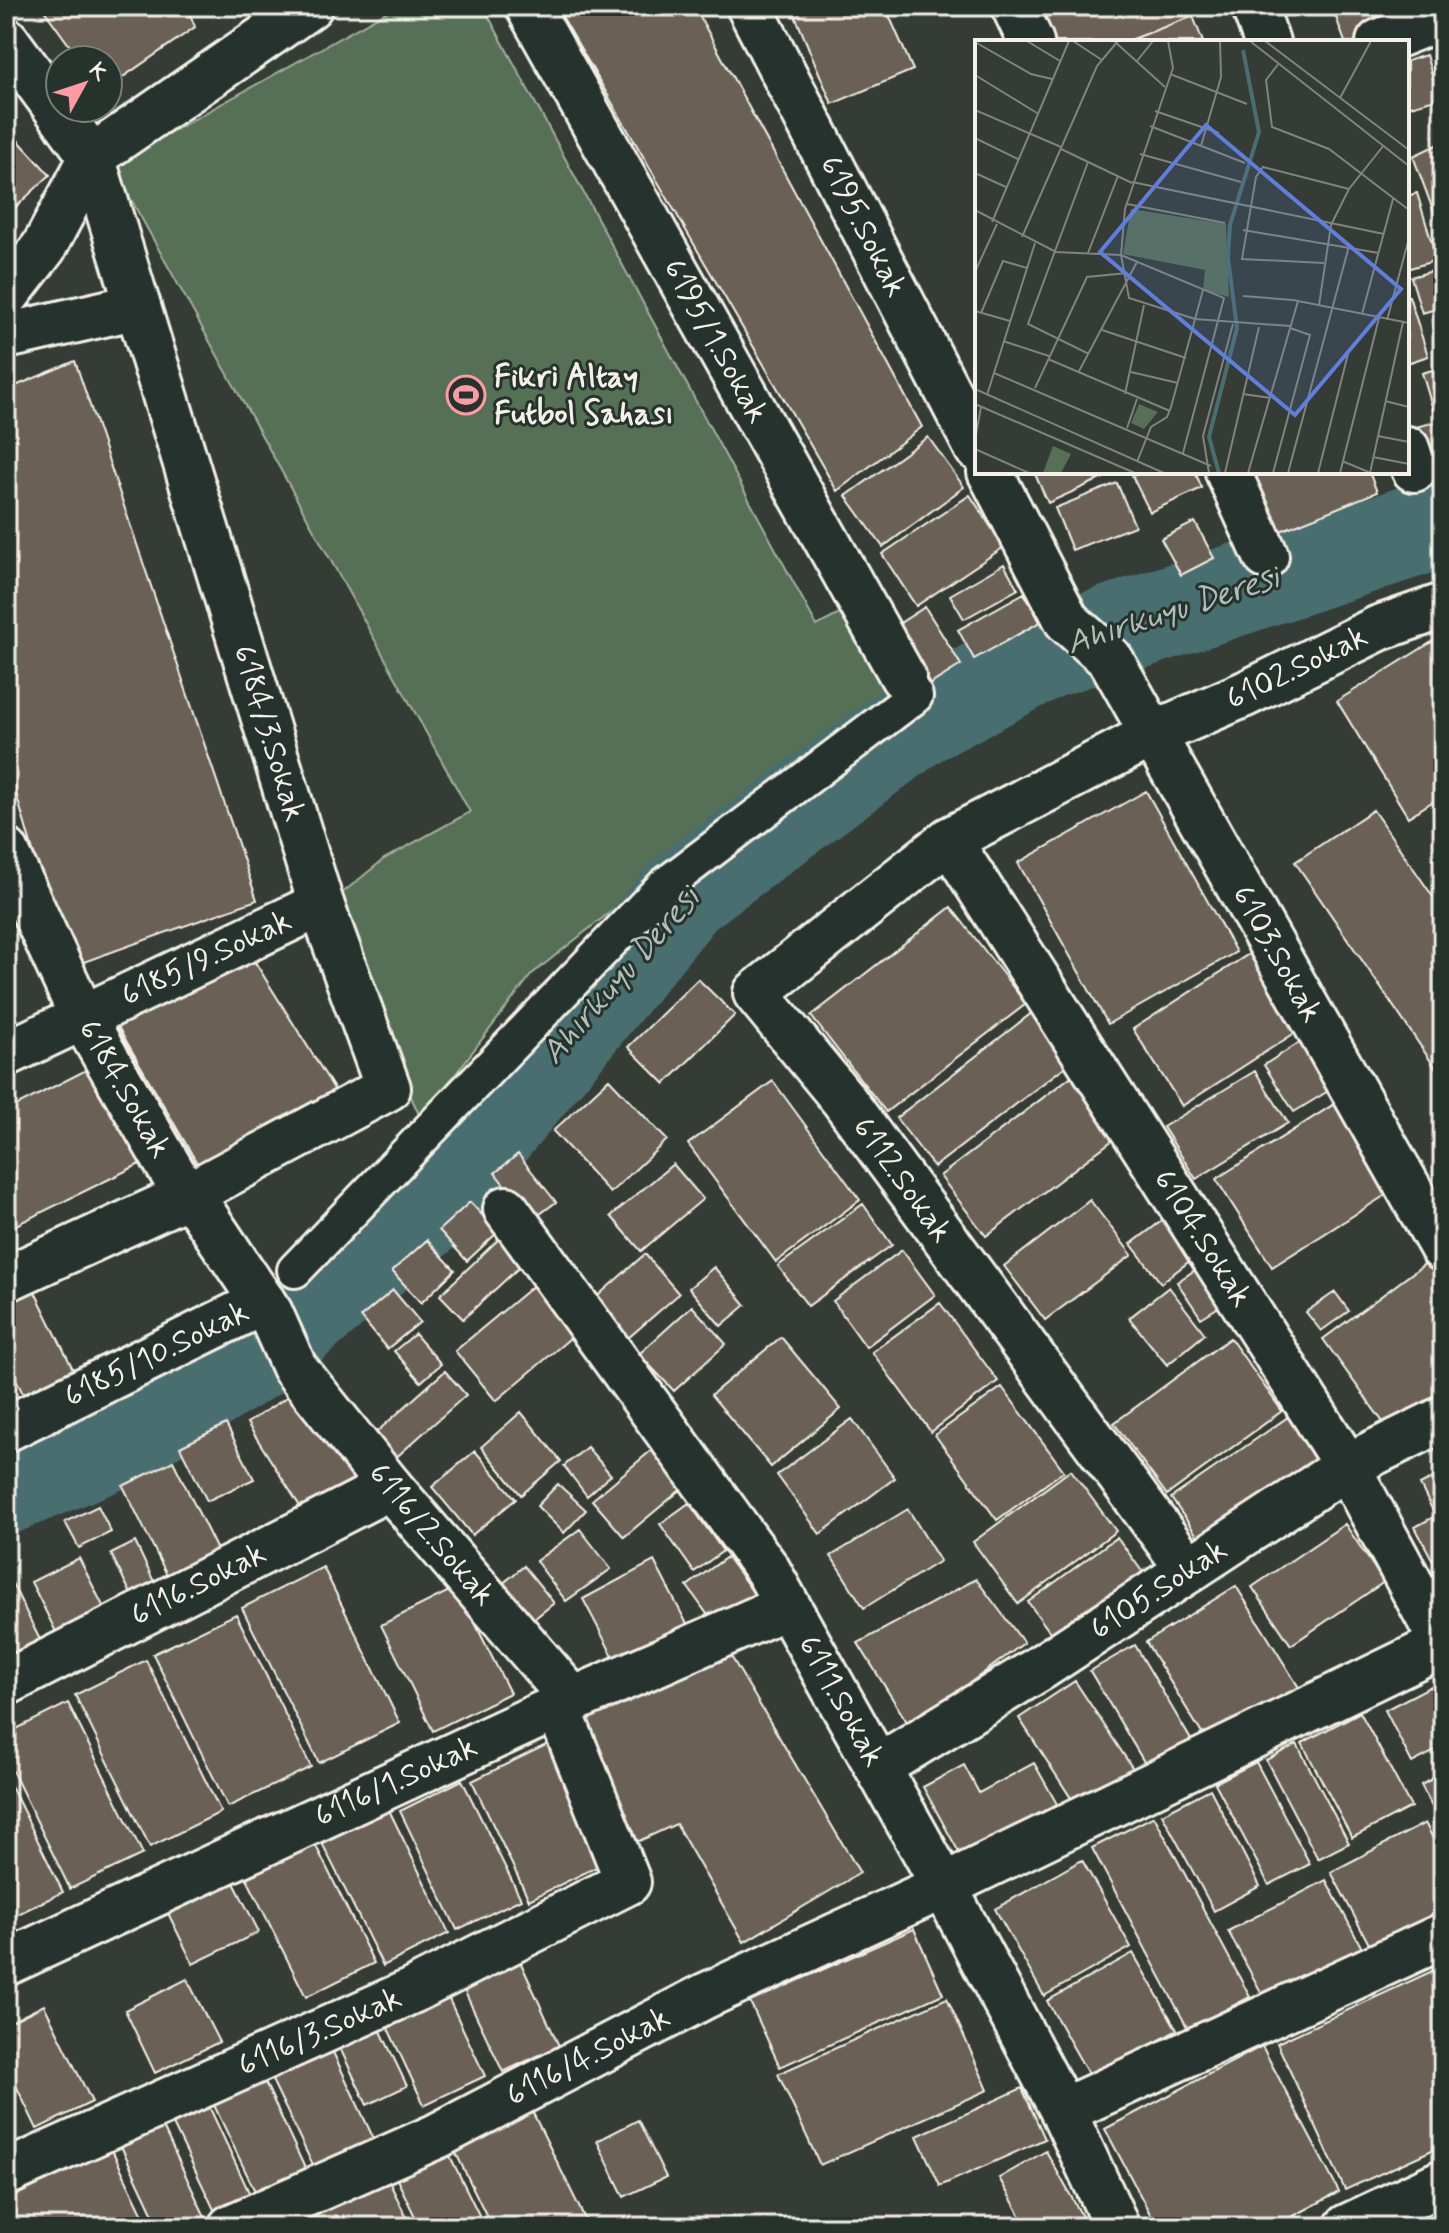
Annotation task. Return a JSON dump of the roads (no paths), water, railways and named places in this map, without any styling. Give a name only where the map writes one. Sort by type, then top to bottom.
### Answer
[{"type":"street","points":[[6,296],[44,247],[92,157],[310,6]]},
{"type":"street","name":"6195/1.Sokak","points":[[528,6],[903,677]]},
{"type":"street","name":"6195.Sokak","points":[[749,6],[975,444]]},
{"type":"street","points":[[1014,6],[1030,40]]},
{"type":"street","points":[[1254,6],[1266,40]]},
{"type":"street","points":[[1386,40],[1435,26]]},
{"type":"street","name":"6184/3.Sokak","points":[[6,40],[92,157],[321,904],[388,1088],[186,1196]]},
{"type":"street","points":[[6,336],[138,306]]},
{"type":"street","name":"6103.Sokak","points":[[991,474],[1067,621],[1111,660],[1443,1249]]},
{"type":"street","points":[[1229,474],[1266,556]]},
{"type":"street","name":"6102.Sokak","points":[[949,840],[1153,734],[1245,694],[1379,628],[1443,606]]},
{"type":"street","points":[[295,1270],[664,886],[915,696],[903,677]]},
{"type":"street","name":"6104.Sokak","points":[[949,840],[1347,1466],[1443,1644]]},
{"type":"street","name":"6112.Sokak","points":[[949,840],[756,993],[843,1099],[1189,1570]]},
{"type":"street","name":"6184.Sokak","points":[[6,851],[82,1016],[186,1196],[201,1210],[267,1307],[294,1367]]},
{"type":"street","name":"6185/9.Sokak","points":[[6,1054],[321,904]]},
{"type":"street","points":[[6,1279],[186,1196]]},
{"type":"street","name":"6111.Sokak","points":[[506,1209],[767,1569],[944,1886],[1063,2111],[1117,2227]]},
{"type":"street","name":"6185/10.Sokak","points":[[6,1429],[267,1307]]},
{"type":"street","name":"6116/2.Sokak","points":[[294,1367],[566,1704],[628,1882]]},
{"type":"street","name":"6105.Sokak","points":[[878,1767],[1040,1668],[1347,1466],[1443,1419]]},
{"type":"street","name":"6116.Sokak","points":[[6,1683],[390,1487]]},
{"type":"street","name":"6116/1.Sokak","points":[[6,1963],[566,1704],[787,1606]]},
{"type":"street","name":"6116/4.Sokak","points":[[231,2227],[437,2136],[705,1996],[944,1886],[1443,1644]]},
{"type":"street","name":"6116/3.Sokak","points":[[6,2173],[412,1991],[628,1882]]},
{"type":"street","points":[[1063,2111],[1443,1936]]},
{"type":"street","points":[[1347,2227],[1443,2182]]},
{"type":"waterway","name":"Ahırkuyu Deresi","points":[[6,1488],[112,1444],[264,1349],[420,1217],[684,894],[917,721],[1046,653],[1443,521]]},
{"type":"place","name":"Fikri Altay Futbol Sahası","points":[[466,395]]}]
